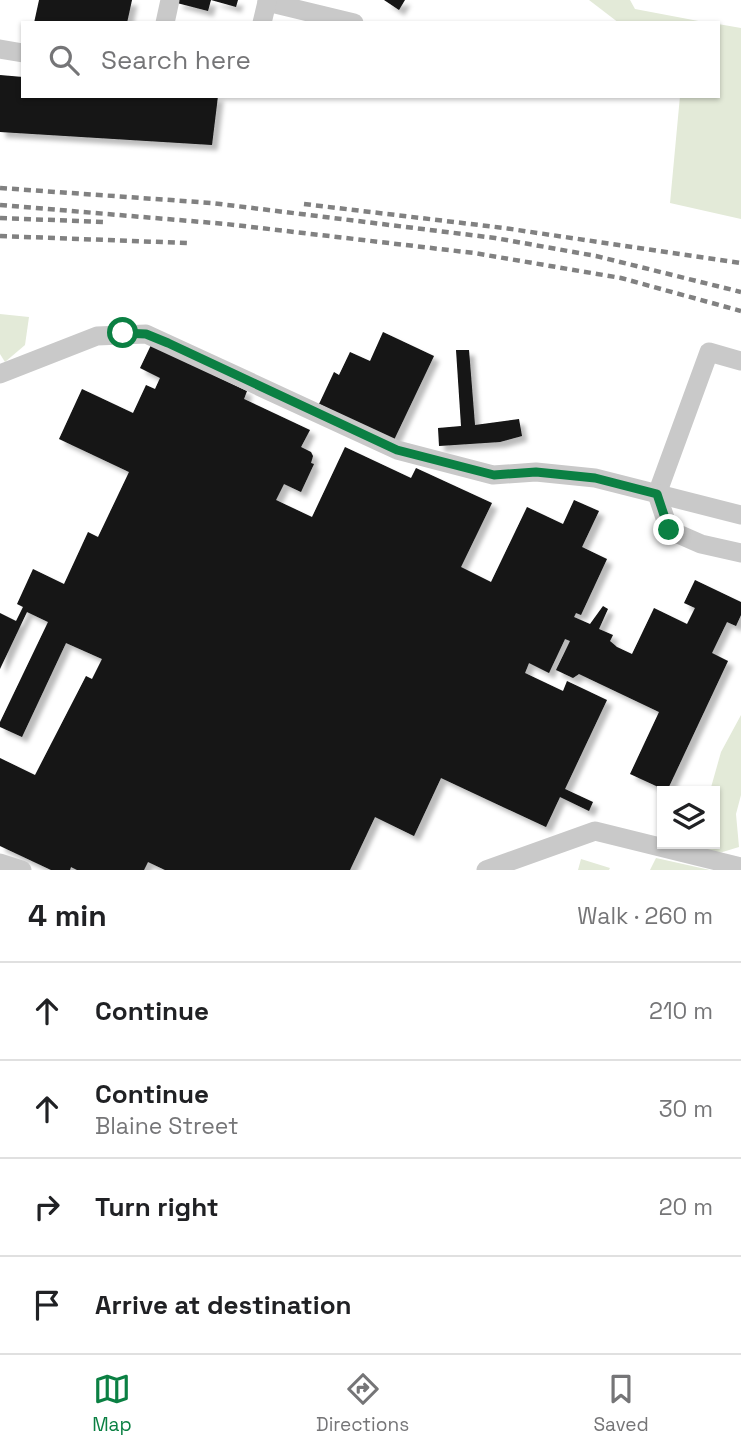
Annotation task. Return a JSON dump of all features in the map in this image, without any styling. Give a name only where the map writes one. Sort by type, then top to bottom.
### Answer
[{"type":"street","points":[[165,21],[170,0]]},
{"type":"street","points":[[262,21],[267,1],[346,21]]},
{"type":"street","points":[[0,48],[21,52]]},
{"type":"street","points":[[0,374],[97,335],[146,334],[397,450],[494,475],[536,472],[595,478],[741,515]]},
{"type":"street","points":[[741,361],[709,352],[657,494],[669,530],[701,544],[741,553]]},
{"type":"street","points":[[486,870],[595,831],[741,867]]},
{"type":"street","points":[[0,863],[22,870]]},
{"type":"green space","points":[[589,0],[630,0],[635,9],[698,21],[616,21]]},
{"type":"green space","points":[[720,24],[741,28],[741,219],[670,203],[680,98],[720,98]]},
{"type":"green space","points":[[0,314],[29,317],[25,345],[5,362],[0,354]]},
{"type":"green space","points":[[741,715],[741,795],[736,814],[739,847],[716,854],[701,849],[720,849],[720,786],[711,786],[721,752]]},
{"type":"green space","points":[[656,858],[710,870],[650,870]]},
{"type":"green space","points":[[581,859],[610,868],[578,870]]},
{"type":"building","points":[[39,0],[132,0],[127,21],[34,21]]},
{"type":"building","points":[[178,0],[211,0],[208,11],[177,3]]},
{"type":"building","points":[[211,0],[238,0],[236,7]]},
{"type":"building","points":[[384,0],[405,0],[399,10]]},
{"type":"building","points":[[0,75],[21,77],[21,98],[218,98],[212,145],[0,132]]},
{"type":"building","points":[[383,332],[434,356],[394,440],[319,404],[334,372],[339,375],[350,352],[370,361]]},
{"type":"building","points":[[151,345],[247,391],[244,399],[310,430],[301,447],[311,452],[311,463],[314,464],[301,492],[284,484],[276,500],[312,517],[345,447],[411,478],[416,468],[492,503],[461,567],[491,582],[527,507],[563,524],[574,500],[599,511],[582,547],[607,559],[581,615],[576,613],[574,617],[590,624],[603,606],[608,609],[599,629],[613,635],[610,641],[632,654],[654,608],[687,624],[695,608],[684,603],[695,580],[741,602],[741,615],[736,626],[727,622],[712,653],[728,661],[669,786],[657,786],[630,774],[659,712],[579,674],[573,678],[556,670],[570,641],[565,639],[549,673],[529,663],[525,673],[563,691],[567,681],[607,700],[565,789],[593,802],[589,811],[560,797],[546,827],[441,778],[414,836],[375,817],[350,870],[165,870],[148,862],[144,870],[77,870],[71,867],[70,870],[51,870],[0,846],[0,758],[35,775],[86,676],[92,679],[102,659],[66,643],[22,737],[0,727],[0,722],[48,622],[27,612],[0,669],[0,613],[16,621],[23,607],[17,604],[33,569],[64,584],[88,532],[98,537],[129,472],[59,439],[82,389],[133,413],[146,385],[155,389],[160,378],[140,368]]},
{"type":"building","points":[[456,350],[469,350],[475,425],[519,419],[522,436],[500,442],[439,446],[438,428],[461,426]]},
{"type":"railway","points":[[0,188],[212,203],[495,238],[596,256],[741,292]]},
{"type":"railway","points":[[304,204],[504,228],[741,263]]},
{"type":"railway","points":[[0,205],[226,224],[474,253],[621,278],[741,311]]},
{"type":"railway","points":[[0,218],[104,222]]},
{"type":"railway","points":[[0,236],[187,243]]},
{"type":"route","points":[[123,333],[146,334],[168,343],[397,450],[494,475],[536,472],[595,478],[657,494],[669,530]]}]
